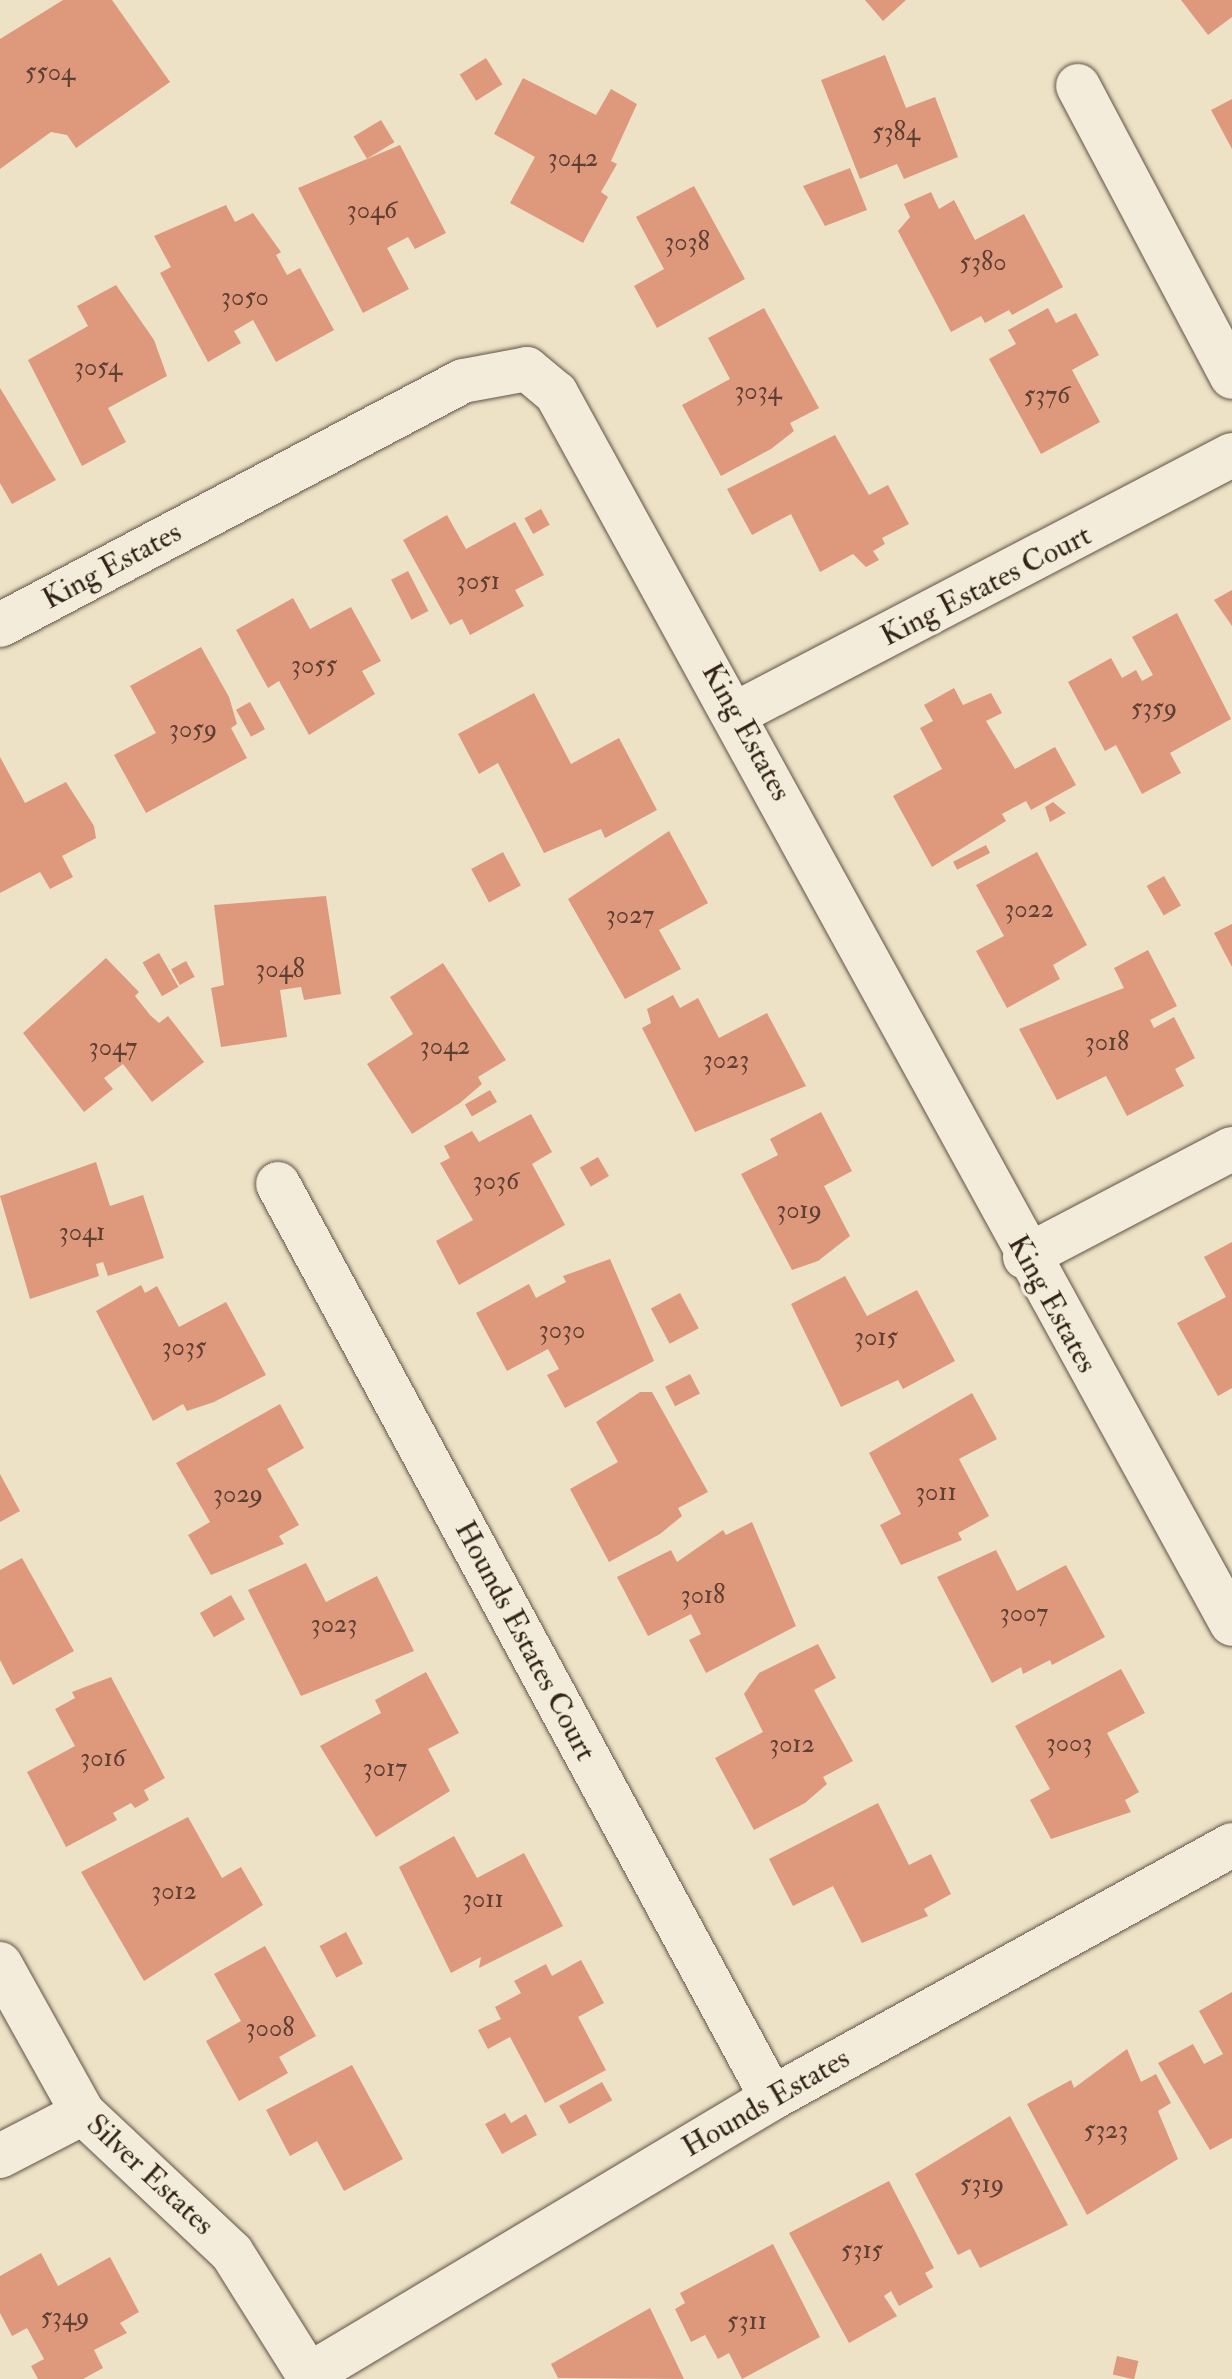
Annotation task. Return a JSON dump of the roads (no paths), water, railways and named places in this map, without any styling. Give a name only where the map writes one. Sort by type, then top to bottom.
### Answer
[{"type":"street","points":[[1078,86],[1232,377]]},
{"type":"street","name":"King Estates","points":[[0,625],[463,381],[527,369],[556,393],[737,713],[1025,1257],[1232,1624]]},
{"type":"street","name":"King Estates Court","points":[[737,713],[1232,455]]},
{"type":"street","points":[[1025,1257],[1232,1149]]},
{"type":"street","name":"Hounds Estates Court","points":[[278,1184],[772,2098]]},
{"type":"street","name":"Hounds Estates","points":[[310,2377],[772,2098],[1232,1845]]},
{"type":"street","name":"Silver Estates","points":[[0,1964],[83,2113],[232,2253],[310,2377]]},
{"type":"street","points":[[0,2156],[83,2113]]}]
